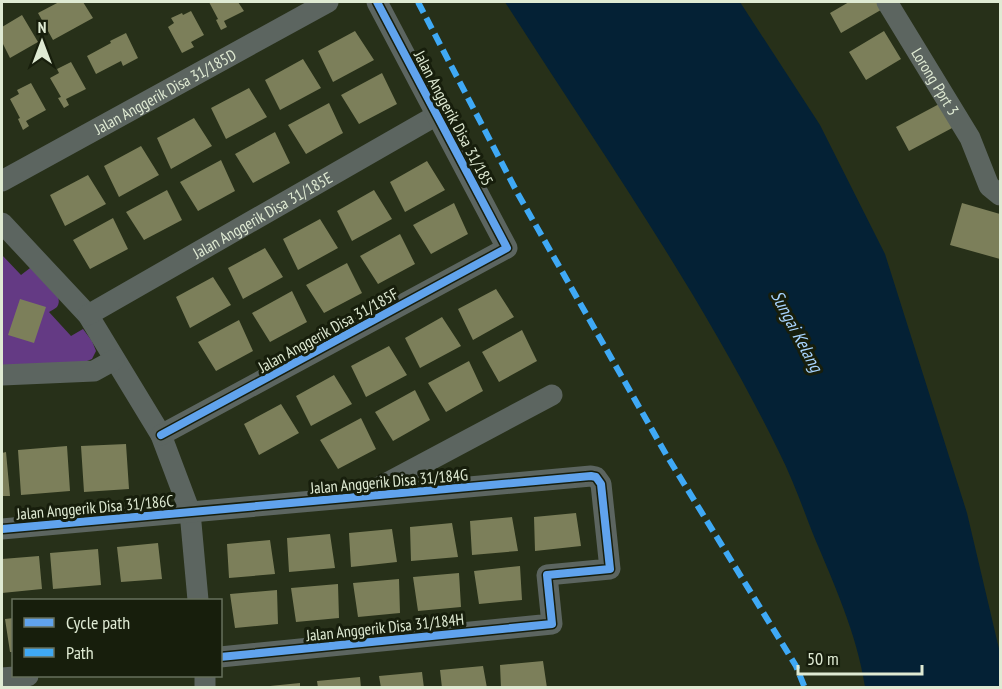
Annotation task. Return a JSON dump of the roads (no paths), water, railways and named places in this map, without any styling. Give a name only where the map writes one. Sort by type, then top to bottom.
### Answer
[{"type":"street","name":"Jalan Anggerik Disa 31/185D","points":[[2,181],[328,2]]},
{"type":"street","name":"Jalan Anggerik Disa 31/185","points":[[377,2],[507,248]]},
{"type":"street","name":"Lorong Pprt 3","points":[[887,2],[970,138],[989,186],[1000,195]]},
{"type":"street","name":"Jalan Anggerik Disa 31/185E","points":[[88,315],[437,115]]},
{"type":"street","points":[[2,223],[88,315],[161,435],[190,512],[198,599]]},
{"type":"street","name":"Jalan Anggerik Disa 31/185F","points":[[161,435],[507,248]]},
{"type":"street","points":[[2,375],[94,371],[114,360]]},
{"type":"street","name":"Jalan Anggerik Disa 31/184G","points":[[361,496],[552,395]]},
{"type":"street","name":"Jalan Anggerik Disa 31/184G","points":[[190,512],[596,477],[601,484],[610,569],[547,575],[552,624]]},
{"type":"street","name":"Jalan Anggerik Disa 31/186C","points":[[2,529],[190,512]]},
{"type":"street","name":"Jalan Anggerik Disa 31/184H","points":[[222,657],[552,624]]},
{"type":"water","name":"Sungai Kelang","points":[[505,2],[740,2],[820,125],[885,254],[967,513],[1000,653],[1000,687],[865,687],[851,628],[837,590],[788,471],[748,392],[683,278]]}]
